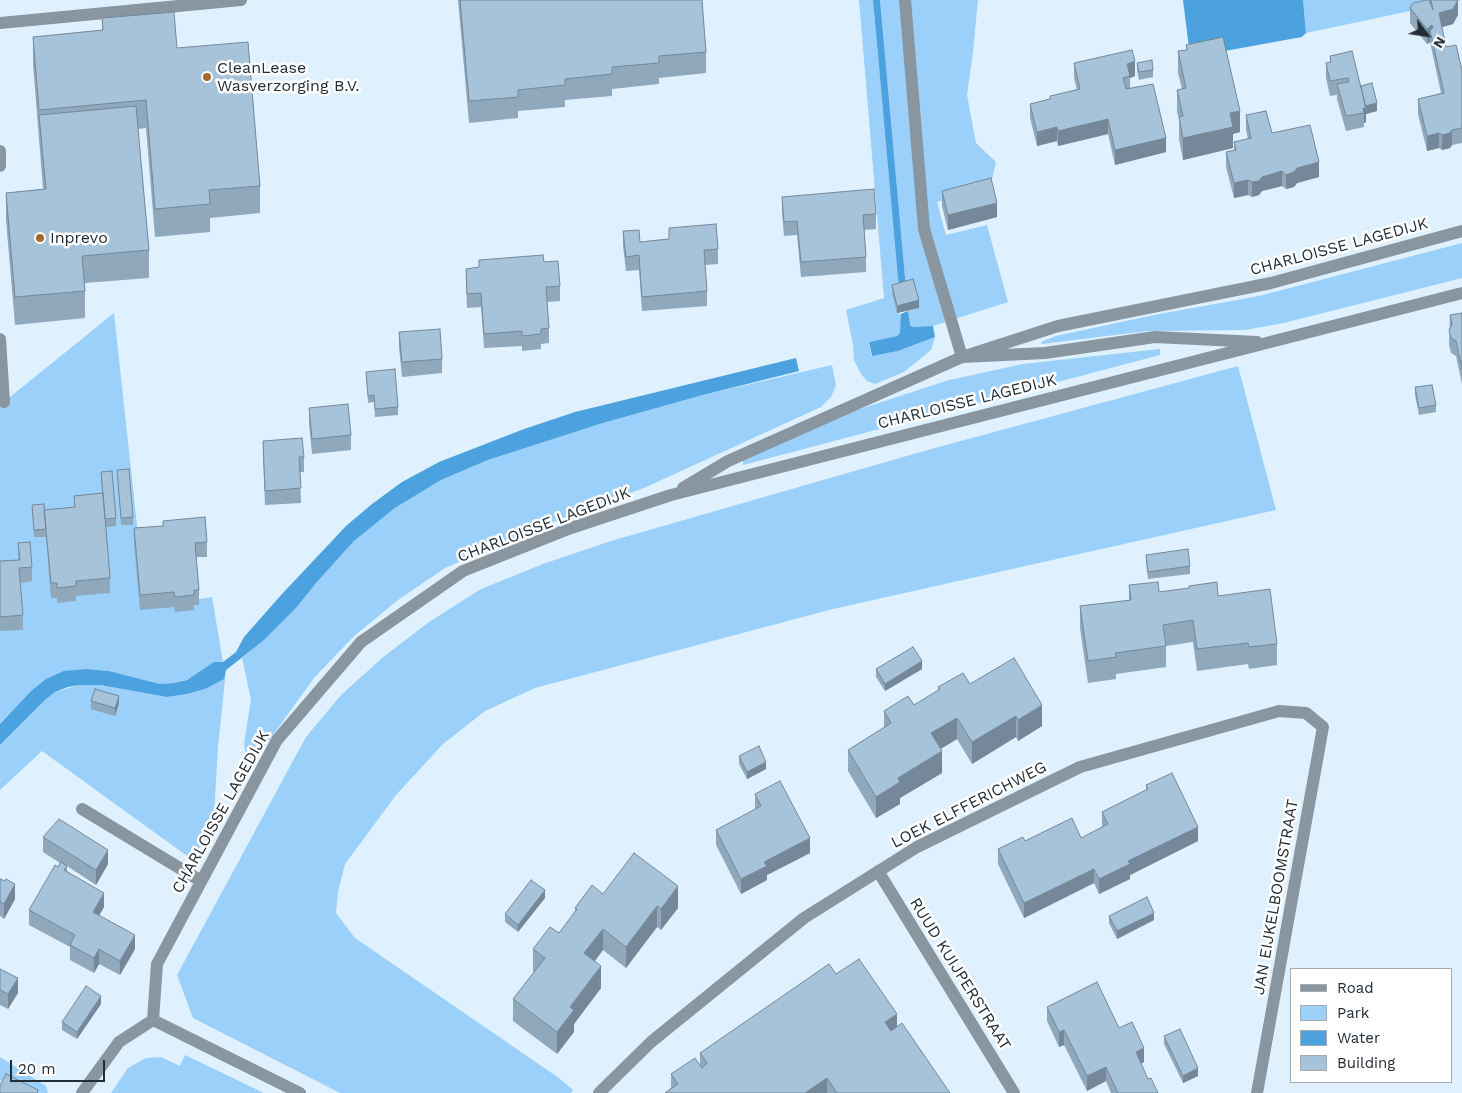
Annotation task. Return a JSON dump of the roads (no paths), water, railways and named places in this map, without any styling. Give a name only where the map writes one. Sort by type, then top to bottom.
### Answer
[{"type":"street","points":[[0,23],[241,0]]},
{"type":"street","points":[[905,0],[924,229],[962,357]]},
{"type":"street","points":[[0,151],[0,166]]},
{"type":"street","name":"CHARLOISSE LAGEDIJK","points":[[671,495],[728,461],[962,357],[1058,326],[1271,283],[1462,231]]},
{"type":"street","name":"CHARLOISSE LAGEDIJK","points":[[153,1020],[157,964],[277,740],[361,642],[464,571],[571,528],[671,495],[1462,293]]},
{"type":"street","name":"CHARLOISSE LAGEDIJK","points":[[962,357],[1045,353],[1155,337],[1272,342]]},
{"type":"street","points":[[0,339],[4,402]]},
{"type":"street","name":"LOEK ELFFERICHWEG","points":[[599,1093],[651,1042],[797,924],[917,847],[1080,767],[1279,711],[1306,714]]},
{"type":"street","name":"JAN EIJKELBOOMSTRAAT","points":[[1257,1093],[1323,727],[1306,714]]},
{"type":"street","points":[[82,809],[201,881]]},
{"type":"street","name":"RUUD KUIJPERSTRAAT","points":[[878,872],[1014,1093]]},
{"type":"street","points":[[82,1093],[119,1042],[153,1020],[300,1093]]},
{"type":"water","points":[[873,0],[880,0],[906,288],[899,290]]},
{"type":"water","points":[[1183,0],[1303,0],[1306,33],[1302,37],[1197,56],[1189,48]]},
{"type":"water","points":[[908,311],[910,325],[913,327],[933,326],[935,337],[898,351],[872,356],[869,342],[897,336],[900,333],[901,314]]},
{"type":"water","points":[[796,358],[799,371],[603,423],[488,460],[441,480],[395,508],[354,541],[296,608],[263,641],[226,670],[224,679],[205,689],[167,697],[100,685],[68,687],[55,692],[45,700],[0,745],[0,724],[31,691],[46,679],[64,671],[87,669],[109,671],[160,684],[187,680],[214,662],[223,662],[236,652],[244,637],[346,526],[402,482],[439,462],[524,429],[575,412]]},
{"type":"place","name":"CleanLease Wasverzorging B.V.","points":[[207,77]]},
{"type":"place","name":"Inprevo","points":[[40,238]]}]
